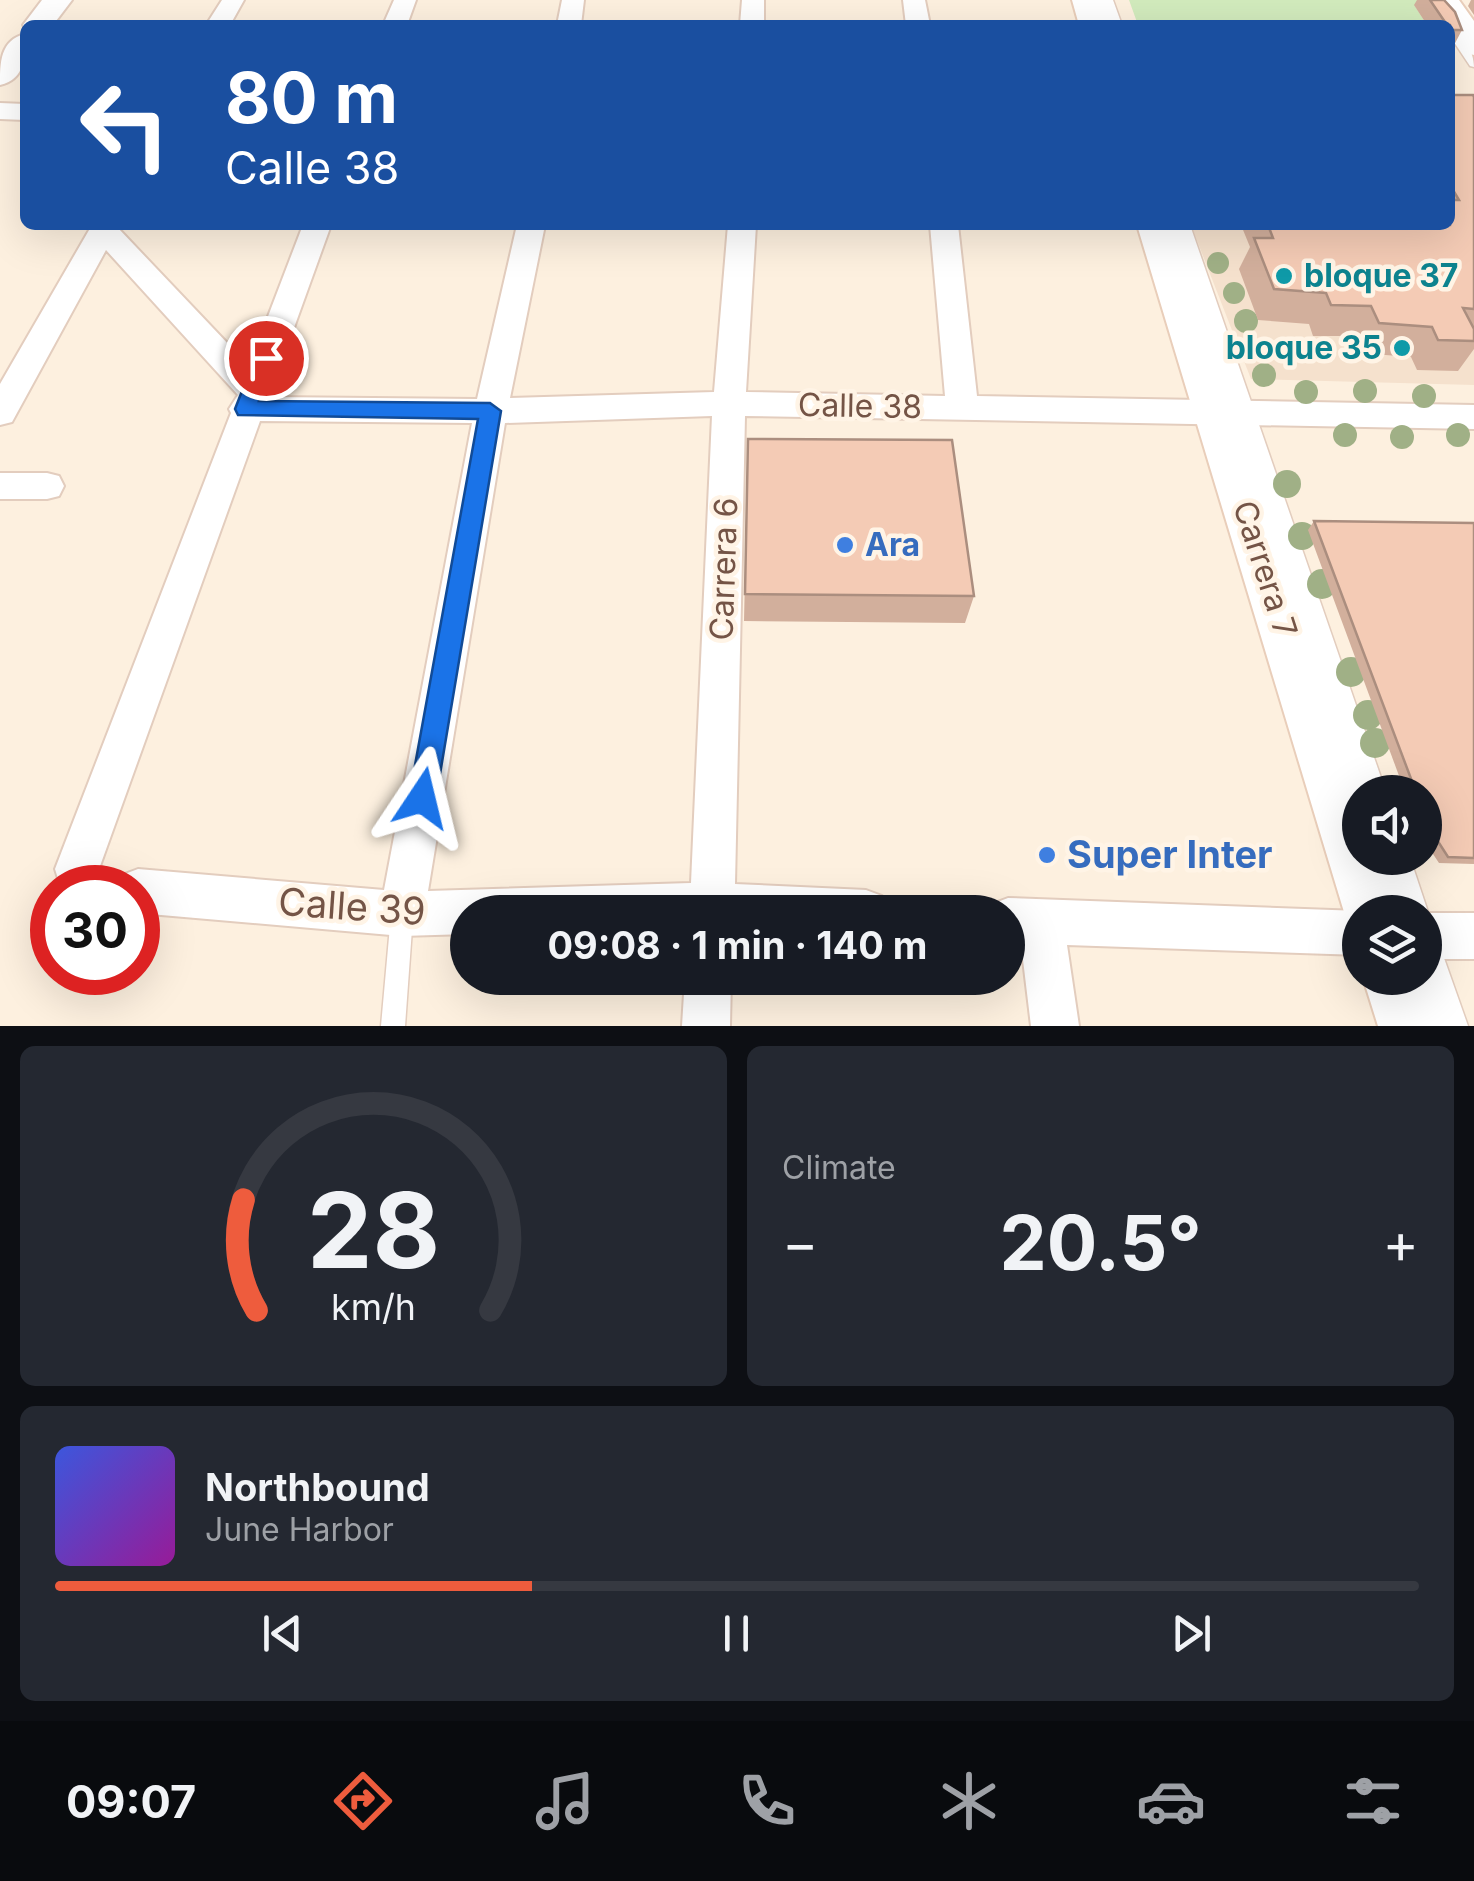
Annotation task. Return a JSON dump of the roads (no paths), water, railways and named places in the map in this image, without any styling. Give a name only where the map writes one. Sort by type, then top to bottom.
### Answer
[{"type":"main road","points":[[1443,0],[1474,45]]},
{"type":"main road","name":"Carrera 7","points":[[1159,230],[1231,413],[1371,895]]},
{"type":"main road","points":[[1402,995],[1412,1026]]},
{"type":"street","points":[[42,20],[57,0]]},
{"type":"street","points":[[0,76],[20,50]]},
{"type":"street","points":[[0,414],[103,230]]},
{"type":"street","points":[[107,230],[249,400]]},
{"type":"street","points":[[92,865],[249,400],[315,230]]},
{"type":"street","points":[[402,914],[490,411],[530,230]]},
{"type":"street","name":"Carrera 6","points":[[712,895],[729,404],[742,230]]},
{"type":"street","points":[[944,230],[962,408]]},
{"type":"street","name":"Calle 38","points":[[249,400],[490,411],[729,404],[1474,416]]},
{"type":"street","points":[[0,486],[48,486]]},
{"type":"street","name":"Calle 39","points":[[160,893],[402,914],[450,913]]},
{"type":"street","points":[[1025,920],[1342,932]]},
{"type":"street","points":[[1025,923],[1055,1026]]},
{"type":"street","points":[[1442,936],[1474,936]]},
{"type":"street","points":[[706,1026],[707,995]]},
{"type":"lane","points":[[1455,35],[1474,63]]},
{"type":"lane","points":[[1184,230],[1231,413],[1369,775]]},
{"type":"lane","points":[[393,1026],[402,914]]},
{"type":"lane","points":[[1442,985],[1456,1026]]},
{"type":"place","name":"bloque 37","points":[[1284,276]]},
{"type":"place","name":"bloque 35","points":[[1402,348]]},
{"type":"place","name":"Ara","points":[[845,545]]},
{"type":"place","name":"Super Inter","points":[[1047,855]]}]
